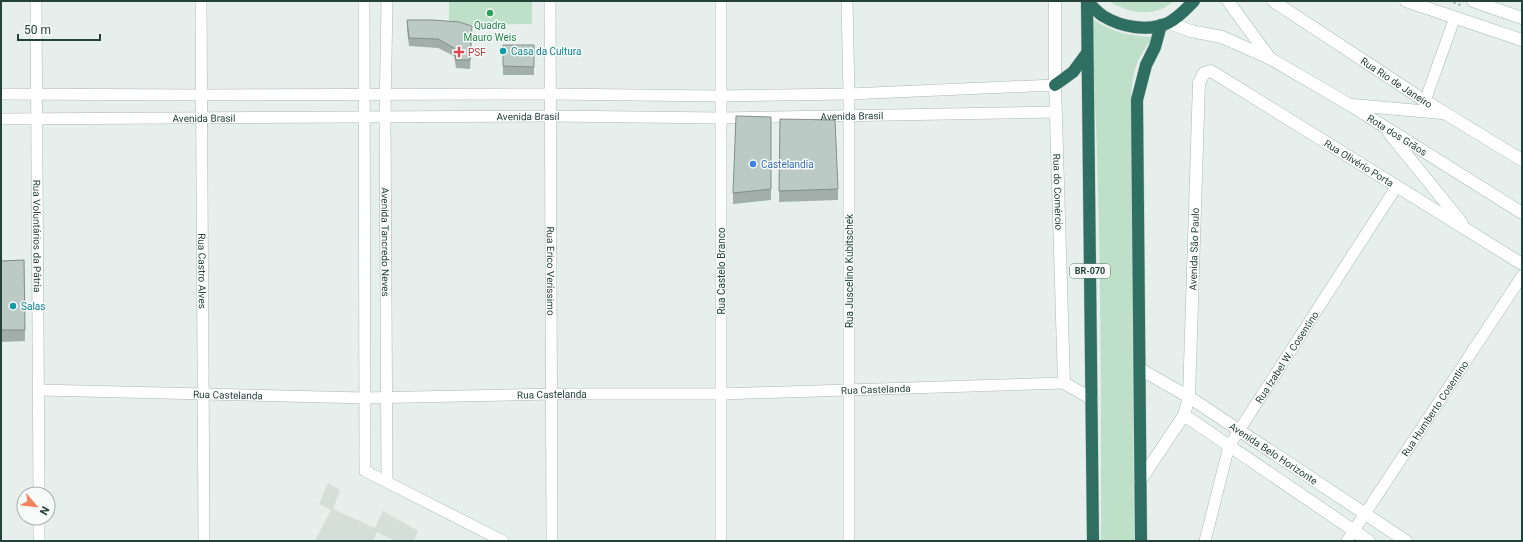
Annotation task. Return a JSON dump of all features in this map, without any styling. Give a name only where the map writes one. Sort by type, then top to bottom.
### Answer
[{"type":"highway","name":"BR-070","points":[[1087,1],[1102,16],[1121,25],[1142,28],[1165,24],[1182,14],[1194,1]]},
{"type":"highway","name":"BR-070","points":[[1087,1],[1093,541]]},
{"type":"highway","points":[[1141,541],[1138,100],[1146,65],[1165,24]]},
{"type":"highway","points":[[1055,85],[1073,72],[1087,53]]},
{"type":"street","name":"Rua Voluntários da Pátria","points":[[36,1],[39,486]]},
{"type":"street","name":"Rua Castro Alves","points":[[201,1],[204,541]]},
{"type":"street","points":[[364,1],[365,471],[503,541]]},
{"type":"street","name":"Avenida Tancredo Neves","points":[[387,1],[385,94],[387,482]]},
{"type":"street","name":"Rua Erico Veríssimo","points":[[550,1],[552,541]]},
{"type":"street","name":"Rua Castelo Branco","points":[[721,1],[722,541]]},
{"type":"street","name":"Rua Juscelino Kubitschek","points":[[847,1],[849,94],[848,541]]},
{"type":"street","name":"Rua do Comércio","points":[[1055,1],[1055,85],[1064,383]]},
{"type":"street","name":"Rota dos Grãos","points":[[1228,1],[1271,59]]},
{"type":"street","name":"Rua Rio de Janeiro","points":[[1273,1],[1426,101],[1522,160]]},
{"type":"street","points":[[1406,1],[1522,40]]},
{"type":"street","points":[[1473,1],[1522,18]]},
{"type":"street","points":[[1426,101],[1455,17]]},
{"type":"street","name":"Rota dos Grãos","points":[[1165,24],[1222,38],[1271,59],[1350,105],[1522,212]]},
{"type":"street","name":"Rua Olivério Porta","points":[[1199,83],[1204,72],[1211,71],[1522,264]]},
{"type":"street","name":"Avenida São Paulo","points":[[1184,415],[1189,396],[1199,83]]},
{"type":"street","points":[[1,94],[550,94],[721,96],[849,94],[1055,85]]},
{"type":"street","points":[[1350,105],[1445,113]]},
{"type":"street","name":"Avenida Brasil","points":[[1,119],[550,116],[721,118],[1056,112]]},
{"type":"street","points":[[1384,126],[1468,231]]},
{"type":"street","name":"Rua Izabel W. Cosentino","points":[[1205,541],[1229,446],[1397,186]]},
{"type":"street","name":"Rua Humberto Cosentino","points":[[1351,536],[1522,276]]},
{"type":"street","name":"Avenida Belo Horizonte","points":[[1140,369],[1189,396],[1406,541]]},
{"type":"street","points":[[1064,383],[1092,399]]},
{"type":"street","name":"Rua Castelanda","points":[[39,390],[386,398],[552,394],[721,394],[1064,383]]},
{"type":"street","points":[[1140,481],[1184,415]]},
{"type":"street","name":"Avenida Belo Horizonte","points":[[1184,415],[1229,446],[1351,536],[1369,541]]},
{"type":"street","points":[[39,526],[39,541]]},
{"type":"shaded area","points":[[328,483],[340,490],[333,509],[375,528],[383,511],[418,531],[414,541],[395,541],[377,532],[373,541],[315,541],[331,510],[319,504]]},
{"type":"green space","name":"Quadra Mauro Weis","points":[[449,1],[532,1],[532,24],[449,25]]},
{"type":"green space","points":[[1109,1],[1174,1],[1159,10],[1142,12],[1125,9]]},
{"type":"green space","points":[[1091,18],[1113,30],[1136,36],[1153,37],[1136,66],[1131,99],[1134,541],[1101,541],[1099,214]]},
{"type":"building","name":"PSF","points":[[407,20],[459,22],[472,26],[470,60],[456,60],[454,48],[438,39],[409,38]]},
{"type":"building","points":[[503,45],[534,45],[534,67],[503,66]]},
{"type":"building","name":"Castelandia","points":[[736,116],[771,117],[771,189],[733,193]]},
{"type":"building","points":[[780,119],[835,120],[838,189],[779,191]]},
{"type":"building","name":"Salas","points":[[24,260],[25,330],[1,330],[1,261]]},
{"type":"place","name":"Quadra Mauro Weis","points":[[490,13]]},
{"type":"place","name":"Casa da Cultura","points":[[503,51]]},
{"type":"place","name":"PSF","points":[[459,52]]},
{"type":"place","name":"Castelandia","points":[[753,164]]},
{"type":"place","name":"Salas","points":[[13,306]]}]
